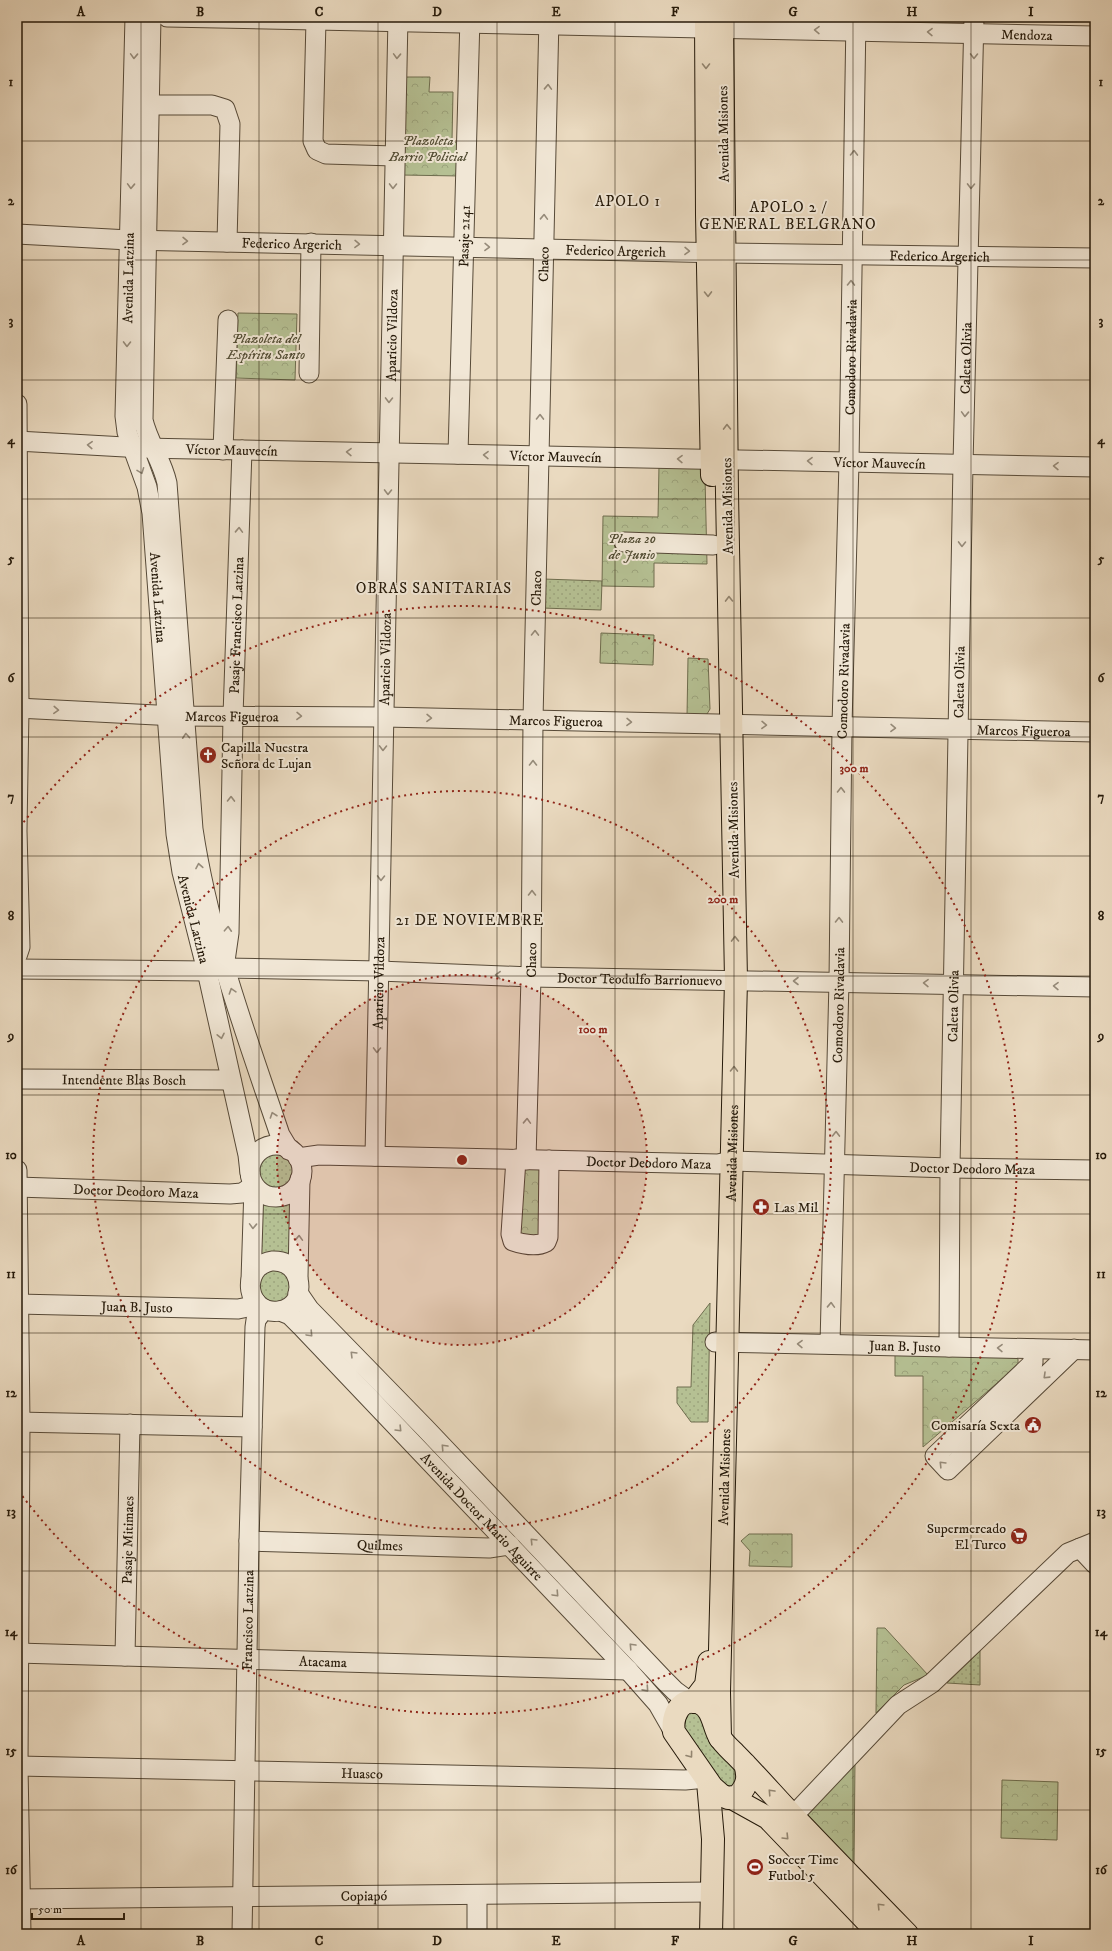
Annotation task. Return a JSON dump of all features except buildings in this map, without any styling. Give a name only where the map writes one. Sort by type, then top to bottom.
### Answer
[{"type":"main road","name":"Avenida Misiones","points":[[674,1732],[673,1721],[676,1712],[683,1705],[692,1702],[704,1690],[708,1673],[721,1342],[728,980],[719,460],[714,22]]},
{"type":"main road","name":"Avenida Misiones","points":[[719,460],[714,545],[724,724]]},
{"type":"main road","name":"Avenida Misiones","points":[[720,1738],[719,1692],[722,1644],[721,1342]]},
{"type":"main road","points":[[692,1702],[701,1704],[708,1711],[720,1738],[907,1934]]},
{"type":"main road","points":[[674,1732],[716,1792],[748,1805],[768,1818],[879,1934]]},
{"type":"main road","points":[[713,1839],[723,1809],[732,1798],[742,1791],[747,1783],[748,1772],[745,1764]]},
{"type":"main road","points":[[707,1780],[713,1839],[711,1934]]},
{"type":"street","name":"Avenida Latzina","points":[[135,17],[142,420],[147,437],[163,468],[167,483],[176,716]]},
{"type":"street","name":"Avenida Latzina","points":[[151,17],[149,105],[125,416],[131,448],[147,487],[152,513],[176,716],[199,870],[216,940],[216,970],[231,1080],[253,1182],[250,1280]]},
{"type":"street","name":"Mendoza","points":[[168,17],[316,20],[549,20],[974,25],[1095,36]]},
{"type":"street","name":"Aparicio Vildoza","points":[[375,1156],[392,245],[398,19]]},
{"type":"street","points":[[316,20],[314,141],[317,150],[326,154],[394,156]]},
{"type":"street","name":"Pasaje 2141","points":[[458,454],[470,20]]},
{"type":"street","name":"Chaco","points":[[549,20],[533,720],[531,977],[521,1160],[511,1234],[513,1241],[519,1243],[542,1244],[546,1242],[548,1237],[549,1160]]},
{"type":"street","name":"Comodoro Rivadavia","points":[[830,1344],[839,981],[842,726],[849,462],[856,24]]},
{"type":"street","name":"Caleta Olivia","points":[[949,1347],[950,1168],[963,464],[974,25]]},
{"type":"street","points":[[149,105],[212,105],[225,109],[230,124],[227,242]]},
{"type":"street","name":"Federico Argerich","points":[[17,234],[138,240],[227,242],[1095,258]]},
{"type":"street","points":[[309,373],[311,243]]},
{"type":"street","points":[[223,450],[228,320]]},
{"type":"street","points":[[17,404],[17,831],[20,946],[17,956]]},
{"type":"street","name":"Víctor Mauvecín","points":[[18,441],[131,448],[1095,467]]},
{"type":"street","name":"Pasaje Francisco Latzina","points":[[216,970],[229,933],[233,716],[242,450]]},
{"type":"street","points":[[624,542],[714,545]]},
{"type":"street","name":"Marcos Figueroa","points":[[18,708],[176,716],[384,717],[1095,732]]},
{"type":"street","name":"Doctor Teodulfo Barrionuevo","points":[[17,969],[379,971],[531,977],[839,981],[1095,987]]},
{"type":"street","name":"Avenida Latzina","points":[[216,970],[280,1135],[294,1154]]},
{"type":"street","name":"Intendente Blas Bosch","points":[[17,1079],[231,1080]]},
{"type":"street","points":[[298,1285],[295,1270],[288,1264],[272,1261],[264,1263],[257,1268],[250,1280],[252,1296],[267,1307],[292,1305],[297,1299],[298,1285],[300,1179],[294,1154],[277,1146],[265,1149],[253,1161],[253,1182],[264,1194],[281,1196],[293,1192],[300,1179]]},
{"type":"street","name":"Doctor Deodoro Maza","points":[[294,1154],[521,1160],[835,1164],[950,1168],[1095,1170]]},
{"type":"street","points":[[17,1181],[18,1899],[21,1934]]},
{"type":"street","name":"Doctor Deodoro Maza","points":[[17,1181],[230,1194],[242,1193],[253,1182]]},
{"type":"street","name":"Avenida Doctor Mario Aguirre","points":[[298,1285],[309,1309],[430,1433],[674,1691],[692,1702]]},
{"type":"street","name":"Juan B. Justo","points":[[18,1304],[240,1309],[267,1307]]},
{"type":"street","name":"Avenida Doctor Mario Aguirre","points":[[267,1307],[290,1315],[301,1326],[628,1670],[658,1704],[674,1732]]},
{"type":"street","name":"Francisco Latzina","points":[[242,1934],[246,1660],[255,1327],[256,1320],[267,1307]]},
{"type":"street","name":"Juan B. Justo","points":[[721,1342],[1095,1350]]},
{"type":"street","points":[[1034,1349],[1033,1363],[935,1456],[948,1470],[1074,1349]]},
{"type":"street","points":[[18,1422],[252,1427]]},
{"type":"street","name":"Pasaje Mitimaes","points":[[125,1656],[130,1424]]},
{"type":"street","name":"Quilmes","points":[[249,1541],[489,1548],[510,1545]]},
{"type":"street","points":[[793,1816],[898,1705],[932,1683],[1068,1553],[1087,1545],[1095,1564]]},
{"type":"street","name":"Atacama","points":[[18,1653],[628,1670]]},
{"type":"street","name":"Huasco","points":[[18,1766],[707,1780]]},
{"type":"street","name":"Copiapó","points":[[18,1899],[711,1892]]},
{"type":"street","points":[[477,1895],[478,1934]]},
{"type":"green space","name":"Plazoleta Barrio Policial","points":[[403,77],[430,77],[429,92],[453,92],[452,140],[460,145],[460,176],[401,175]]},
{"type":"green space","name":"Plazoleta del Espíritu Santo","points":[[238,313],[297,314],[295,380],[236,378]]},
{"type":"green space","name":"Plaza 20 de Junio","points":[[659,465],[702,468],[705,476],[707,564],[654,563],[654,587],[602,586],[603,516],[658,517]]},
{"type":"green space","points":[[543,579],[602,581],[601,610],[542,608]]},
{"type":"green space","points":[[601,633],[654,635],[653,665],[600,663]]},
{"type":"green space","points":[[688,658],[708,659],[710,709],[707,714],[687,716]]},
{"type":"green space","points":[[277,1154],[287,1157],[292,1162],[295,1172],[292,1182],[287,1187],[277,1190],[267,1187],[262,1182],[259,1172],[262,1162],[267,1157]]},
{"type":"green space","points":[[525,1168],[540,1168],[543,1234],[537,1238],[520,1237],[519,1173]]},
{"type":"green space","points":[[258,1196],[274,1201],[282,1201],[290,1198],[293,1258],[256,1259]]},
{"type":"green space","points":[[271,1268],[287,1272],[291,1293],[280,1302],[270,1301],[261,1296],[258,1279]]},
{"type":"green space","points":[[710,1303],[708,1422],[691,1422],[677,1403],[677,1387],[691,1387],[693,1325]]},
{"type":"green space","points":[[895,1353],[1013,1355],[1018,1359],[1018,1365],[923,1447],[923,1376],[895,1376]]},
{"type":"green space","points":[[749,1534],[792,1534],[792,1567],[749,1566],[750,1551],[741,1541]]},
{"type":"green space","points":[[877,1628],[885,1628],[928,1675],[904,1685],[876,1713]]},
{"type":"green space","points":[[980,1651],[980,1685],[947,1683]]},
{"type":"green space","points":[[698,1710],[725,1759],[735,1768],[741,1778],[728,1792],[683,1730],[683,1714]]},
{"type":"green space","points":[[855,1761],[854,1865],[806,1818],[807,1809]]},
{"type":"green space","points":[[1002,1780],[1058,1782],[1057,1840],[1001,1838]]},
{"type":"place","name":"Capilla Nuestra Señora de Lujan","points":[[208,755]]},
{"type":"place","name":"Las Mil","points":[[761,1207]]},
{"type":"place","name":"Comisaría Sexta","points":[[1033,1425]]},
{"type":"place","name":"Supermercado El Turco","points":[[1019,1536]]},
{"type":"place","name":"Soccer Time Futbol 5","points":[[755,1867]]},
{"type":"district","name":"APOLO 1","points":[[628,201]]},
{"type":"district","name":"APOLO 2 / GENERAL BELGRANO","points":[[788,216]]},
{"type":"district","name":"OBRAS SANITARIAS","points":[[434,588]]},
{"type":"district","name":"21 DE NOVIEMBRE","points":[[470,920]]}]
